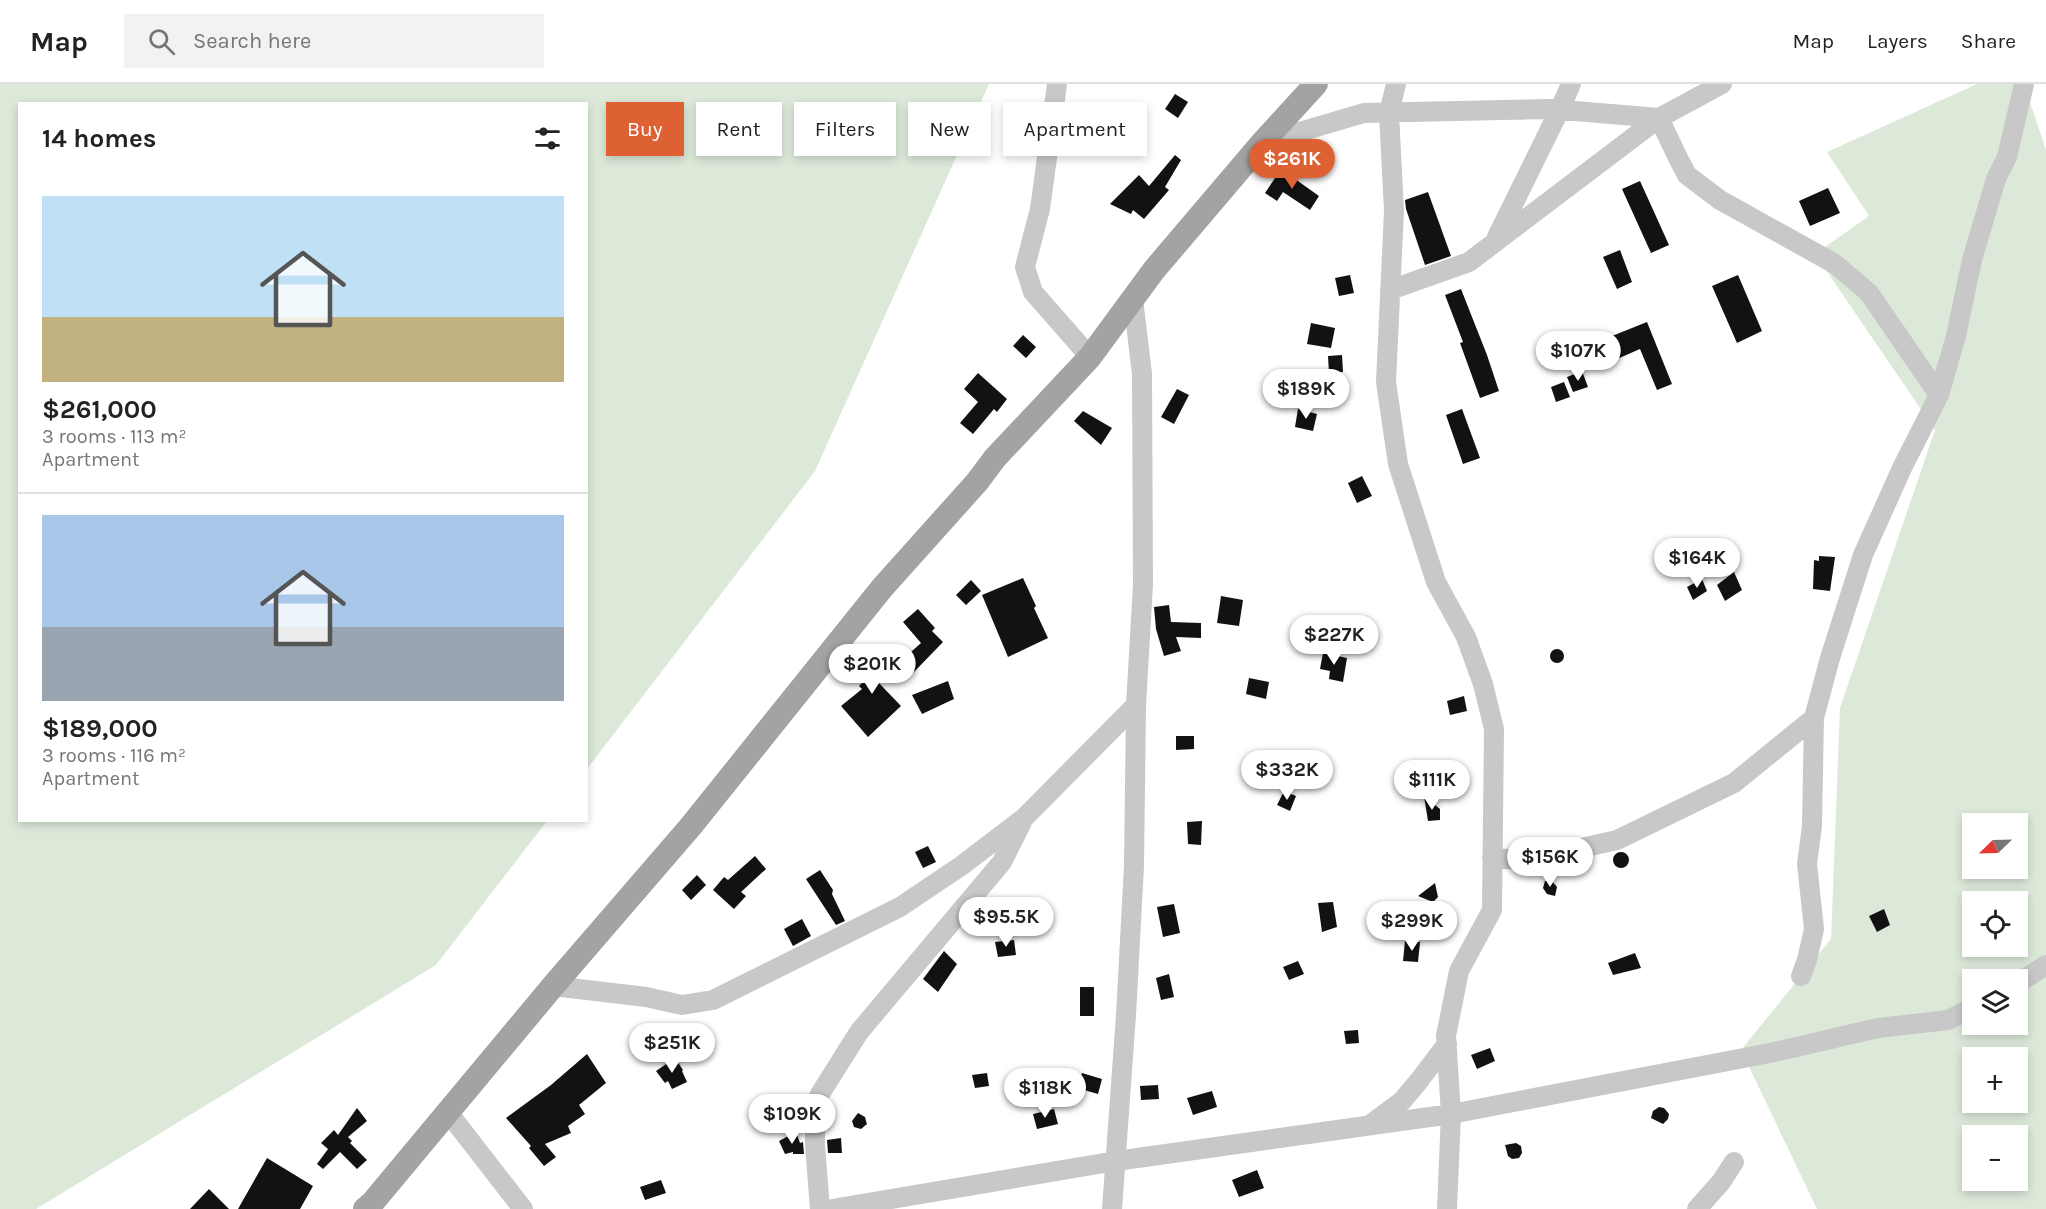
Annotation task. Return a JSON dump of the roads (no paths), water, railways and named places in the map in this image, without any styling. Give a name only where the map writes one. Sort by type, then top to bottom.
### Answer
[{"type":"main road","points":[[369,1207],[447,1111],[691,826],[882,588],[977,482],[995,458],[1090,357],[1154,270],[1262,142],[1316,84]]},
{"type":"street","points":[[1057,84],[1040,209],[1025,267],[1033,292],[1090,357]]},
{"type":"street","points":[[1396,84],[1389,113],[1394,211],[1386,382],[1398,464],[1436,582],[1466,637],[1483,684],[1494,729],[1492,910],[1459,970],[1446,1036],[1450,1114],[1447,1209]]},
{"type":"street","points":[[1496,240],[1571,84]]},
{"type":"street","points":[[1390,290],[1469,262],[1659,118],[1722,84]]},
{"type":"street","points":[[1801,976],[1814,929],[1807,864],[1812,826],[1814,718],[1863,555],[1902,468],[1939,395],[1956,336],[1972,260],[1996,179],[2007,157],[2024,84]]},
{"type":"street","points":[[1262,142],[1364,113],[1560,110],[1659,118]]},
{"type":"street","points":[[1659,118],[1688,175],[1720,200],[1834,264],[1869,293],[1939,395]]},
{"type":"street","points":[[1112,1209],[1134,866],[1136,705],[1143,585],[1142,374],[1133,299]]},
{"type":"street","points":[[553,986],[646,997],[682,1005],[713,1000],[900,907],[961,866],[1024,818],[1136,705]]},
{"type":"street","points":[[1492,858],[1528,860],[1617,840],[1734,783],[1814,718]]},
{"type":"street","points":[[820,1209],[815,1145],[815,1108],[820,1094],[859,1032],[1002,862],[1024,818]]},
{"type":"street","points":[[2028,977],[2046,965]]},
{"type":"street","points":[[832,1209],[1116,1161],[1450,1114],[1770,1053],[1878,1028],[1948,1020],[1962,1013]]},
{"type":"street","points":[[1368,1126],[1402,1101],[1447,1044]]},
{"type":"street","points":[[447,1111],[524,1209]]},
{"type":"street","points":[[1697,1209],[1721,1182],[1734,1162]]}]
